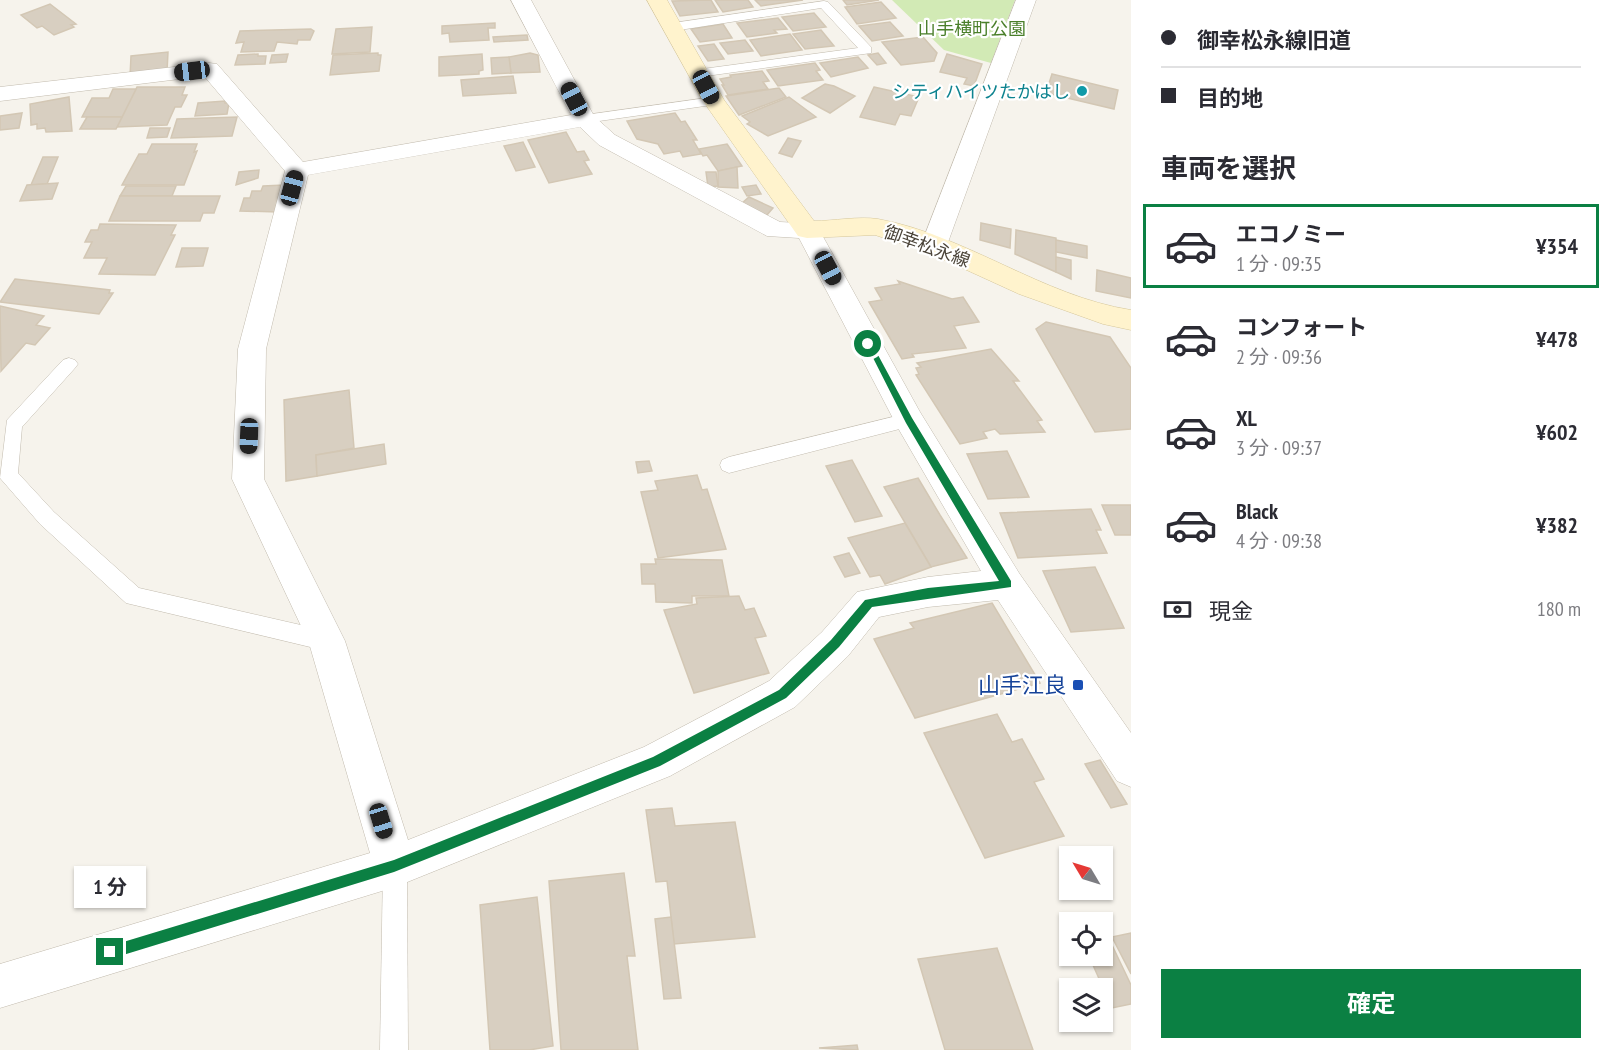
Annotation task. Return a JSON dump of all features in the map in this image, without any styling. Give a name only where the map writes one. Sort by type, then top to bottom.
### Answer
[{"type":"main road","points":[[657,0],[714,101],[807,230]]},
{"type":"main road","name":"御幸松永線","points":[[807,230],[876,227],[934,245],[1028,287],[1113,317],[1131,320]]},
{"type":"street","points":[[520,0],[585,119],[608,140],[776,230],[807,230],[909,420],[1007,584],[1131,767]]},
{"type":"street","points":[[934,245],[1026,0]]},
{"type":"street","points":[[0,94],[209,69],[297,170]]},
{"type":"street","points":[[297,170],[585,119]]},
{"type":"street","points":[[297,170],[252,349],[248,479],[327,641],[394,866]]},
{"type":"street","points":[[0,986],[394,866],[656,762],[783,694],[835,644],[869,603],[928,592],[1007,584]]},
{"type":"lane","points":[[673,27],[824,4],[867,50],[699,73]]},
{"type":"lane","points":[[585,119],[714,101]]},
{"type":"lane","points":[[69,363],[13,426],[8,475],[47,518],[133,596],[327,641]]},
{"type":"lane","points":[[729,465],[909,420]]},
{"type":"lane","points":[[394,866],[394,1050]]},
{"type":"green space","name":"山手横町公園","points":[[892,0],[1015,0],[991,63],[944,50]]},
{"type":"building","points":[[711,0],[718,12],[680,16],[672,1]]},
{"type":"building","points":[[715,0],[748,0],[753,7],[723,12]]},
{"type":"building","points":[[755,0],[803,0],[761,6]]},
{"type":"building","points":[[843,0],[879,0],[847,5]]},
{"type":"building","points":[[881,2],[896,18],[857,24],[845,7]]},
{"type":"building","points":[[50,4],[76,24],[71,25],[74,27],[54,35],[42,26],[37,28],[21,15]]},
{"type":"building","points":[[814,13],[826,27],[793,31],[782,17]]},
{"type":"building","points":[[778,18],[787,29],[774,30],[777,33],[747,37],[737,23]]},
{"type":"building","points":[[890,22],[903,36],[872,41],[859,26]]},
{"type":"building","points":[[495,23],[495,28],[488,28],[489,40],[450,42],[449,33],[442,34],[442,26]]},
{"type":"building","points":[[723,24],[732,38],[700,42],[691,29]]},
{"type":"building","points":[[372,27],[370,52],[332,54],[336,29]]},
{"type":"building","points":[[311,29],[314,31],[310,40],[298,40],[297,44],[277,42],[274,51],[241,52],[244,42],[236,43],[240,31]]},
{"type":"building","points":[[821,30],[834,46],[805,49],[793,34]]},
{"type":"building","points":[[790,34],[802,50],[761,56],[750,40]]},
{"type":"building","points":[[527,35],[528,40],[494,42],[493,37]]},
{"type":"building","points":[[923,37],[937,53],[934,61],[901,65],[882,42]]},
{"type":"building","points":[[745,40],[753,51],[728,54],[720,43]]},
{"type":"building","points":[[714,44],[724,59],[708,61],[698,46]]},
{"type":"building","points":[[168,52],[167,72],[130,77],[131,56]]},
{"type":"building","points":[[378,53],[381,55],[379,71],[330,75],[333,55]]},
{"type":"building","points":[[530,53],[538,55],[540,72],[511,73],[509,57]]},
{"type":"building","points":[[878,53],[886,63],[877,65],[868,55]]},
{"type":"building","points":[[258,54],[258,56],[266,56],[265,64],[235,65],[238,55]]},
{"type":"building","points":[[288,54],[286,62],[270,63],[272,55]]},
{"type":"building","points":[[482,54],[483,70],[479,71],[479,74],[439,76],[439,57]]},
{"type":"building","points":[[947,54],[982,64],[974,86],[964,84],[967,78],[940,72]]},
{"type":"building","points":[[509,57],[511,73],[492,74],[491,58]]},
{"type":"building","points":[[858,57],[868,68],[831,77],[820,63]]},
{"type":"building","points":[[815,63],[820,70],[816,71],[823,80],[778,86],[767,70]]},
{"type":"building","points":[[762,71],[769,81],[763,82],[768,89],[728,95],[720,79],[731,77],[730,75]]},
{"type":"building","name":"シティハイツたかはし","points":[[1052,74],[1118,90],[1114,109],[1046,93]]},
{"type":"building","points":[[513,76],[516,93],[463,96],[461,80]]},
{"type":"building","points":[[825,84],[855,96],[830,113],[802,98]]},
{"type":"building","points":[[137,87],[185,87],[182,95],[187,95],[181,107],[175,107],[167,125],[117,127]]},
{"type":"building","points":[[874,87],[919,97],[911,116],[900,114],[895,125],[860,117]]},
{"type":"building","points":[[779,88],[786,97],[739,115],[726,96]]},
{"type":"building","points":[[113,89],[136,89],[122,117],[82,117],[92,98],[109,98]]},
{"type":"building","points":[[69,97],[72,131],[46,132],[45,128],[37,129],[37,124],[31,125],[30,104]]},
{"type":"building","points":[[789,97],[816,117],[768,136],[747,124],[750,122],[742,116]]},
{"type":"building","points":[[225,101],[229,103],[227,114],[195,116],[198,103]]},
{"type":"building","points":[[22,113],[19,128],[0,130],[0,116]]},
{"type":"building","points":[[675,113],[681,122],[685,121],[697,140],[693,140],[701,154],[683,157],[680,151],[664,154],[658,144],[637,139],[627,121]]},
{"type":"building","points":[[87,117],[122,117],[116,129],[80,129]]},
{"type":"building","points":[[237,117],[232,136],[171,138],[177,119]]},
{"type":"building","points":[[150,128],[170,128],[167,137],[147,138]]},
{"type":"building","points":[[566,132],[577,152],[584,151],[589,160],[584,161],[592,174],[549,183],[528,140]]},
{"type":"building","points":[[788,138],[801,141],[792,157],[779,153]]},
{"type":"building","points":[[523,142],[535,167],[516,171],[504,146]]},
{"type":"building","points":[[152,144],[197,144],[194,152],[197,151],[184,185],[122,185],[139,154],[147,154]]},
{"type":"building","points":[[727,144],[742,166],[718,171],[707,155],[703,156],[699,149]]},
{"type":"building","points":[[43,157],[58,157],[47,184],[31,185]]},
{"type":"building","points":[[737,167],[738,188],[718,187],[718,171]]},
{"type":"building","points":[[259,170],[258,178],[236,185],[239,172]]},
{"type":"building","points":[[706,172],[716,172],[718,186],[708,187]]},
{"type":"building","points":[[58,183],[52,199],[20,201],[27,185]]},
{"type":"building","points":[[284,185],[278,212],[240,211],[244,198],[250,198],[252,191],[261,191],[263,186]]},
{"type":"building","points":[[756,185],[761,194],[747,196],[742,187]]},
{"type":"building","points":[[126,186],[176,186],[172,196],[120,196]]},
{"type":"building","points":[[120,196],[220,196],[214,213],[203,213],[200,221],[109,221]]},
{"type":"building","points":[[749,197],[773,208],[766,216],[741,204]]},
{"type":"building","points":[[981,223],[1011,229],[1010,248],[980,240]]},
{"type":"building","points":[[100,224],[176,225],[171,235],[175,235],[155,275],[99,274],[107,258],[84,258],[92,242],[85,242],[91,230],[98,230]]},
{"type":"building","points":[[1016,230],[1056,238],[1056,272],[1015,254]]},
{"type":"building","points":[[1056,240],[1087,246],[1087,258],[1056,252]]},
{"type":"building","points":[[182,248],[208,248],[203,266],[176,267]]},
{"type":"building","points":[[1056,257],[1071,260],[1071,279],[1056,272]]},
{"type":"building","points":[[1097,270],[1131,278],[1131,298],[1096,291]]},
{"type":"building","points":[[15,279],[110,290],[109,293],[113,293],[99,314],[0,302]]},
{"type":"building","points":[[898,281],[952,299],[963,297],[979,322],[954,326],[966,348],[912,354],[914,357],[902,359],[869,302],[882,300],[875,288],[900,284]]},
{"type":"building","points":[[0,306],[44,316],[36,325],[50,328],[35,345],[26,343],[1,371]]},
{"type":"building","points":[[1046,322],[1110,337],[1131,368],[1131,429],[1095,432],[1036,329]]},
{"type":"building","points":[[991,349],[1019,381],[1013,381],[1042,420],[1037,421],[1045,432],[1000,434],[995,429],[983,432],[987,438],[960,444],[916,375],[919,374],[916,368],[921,367],[917,363]]},
{"type":"building","points":[[349,390],[354,448],[316,455],[317,476],[286,481],[284,400]]},
{"type":"building","points":[[384,444],[386,464],[317,476],[316,455]]},
{"type":"building","points":[[1007,451],[1029,497],[988,499],[967,454]]},
{"type":"building","points":[[852,460],[882,516],[855,522],[826,466]]},
{"type":"building","points":[[649,461],[652,471],[638,473],[636,462]]},
{"type":"building","points":[[697,475],[702,490],[707,489],[726,549],[658,558],[641,492],[658,490],[655,481]]},
{"type":"building","points":[[918,478],[967,558],[931,567],[884,487]]},
{"type":"building","points":[[1102,505],[1131,505],[1131,535],[1115,535]]},
{"type":"building","points":[[1091,509],[1101,530],[1096,530],[1107,553],[1018,558],[1000,513]]},
{"type":"building","points":[[905,523],[931,567],[885,584],[880,575],[870,577],[848,538]]},
{"type":"building","points":[[849,553],[860,573],[845,577],[834,557]]},
{"type":"building","points":[[655,559],[722,560],[729,596],[692,596],[692,603],[656,602],[655,584],[642,584],[641,564],[656,564]]},
{"type":"building","points":[[1095,567],[1124,628],[1071,632],[1043,571]]},
{"type":"building","points":[[739,596],[745,610],[754,608],[766,636],[755,638],[769,673],[694,693],[664,610],[697,604],[696,598]]},
{"type":"building","points":[[992,603],[1040,683],[915,718],[874,639],[914,628],[910,623]]},
{"type":"building","points":[[997,714],[1012,742],[1022,739],[1044,779],[1034,782],[1064,836],[985,858],[924,733]]},
{"type":"building","points":[[1100,760],[1127,804],[1111,808],[1085,764]]},
{"type":"building","points":[[672,808],[675,826],[735,822],[755,937],[674,944],[667,881],[656,882],[646,810]]},
{"type":"building","points":[[624,873],[635,956],[627,956],[638,1050],[561,1050],[549,881]]},
{"type":"building","points":[[537,897],[553,1046],[529,1050],[490,1050],[480,905]]},
{"type":"building","points":[[671,917],[681,998],[664,999],[655,919]]},
{"type":"building","points":[[1131,933],[1131,974],[1113,939],[1113,937]]},
{"type":"building","points":[[1113,947],[1131,985],[1131,1004],[1113,1008],[1113,978],[1099,978],[1093,966],[1113,966]]},
{"type":"building","points":[[997,948],[1033,1050],[945,1050],[918,959]]},
{"type":"building","points":[[857,1045],[858,1050],[819,1048]]},
{"type":"place","name":"シティハイツたかはし","points":[[1082,91]]},
{"type":"place","name":"山手江良","points":[[1078,685]]},
{"type":"route","points":[[110,952],[394,866],[656,762],[783,694],[835,644],[869,603],[928,592],[1007,584],[909,420],[868,344]]}]
